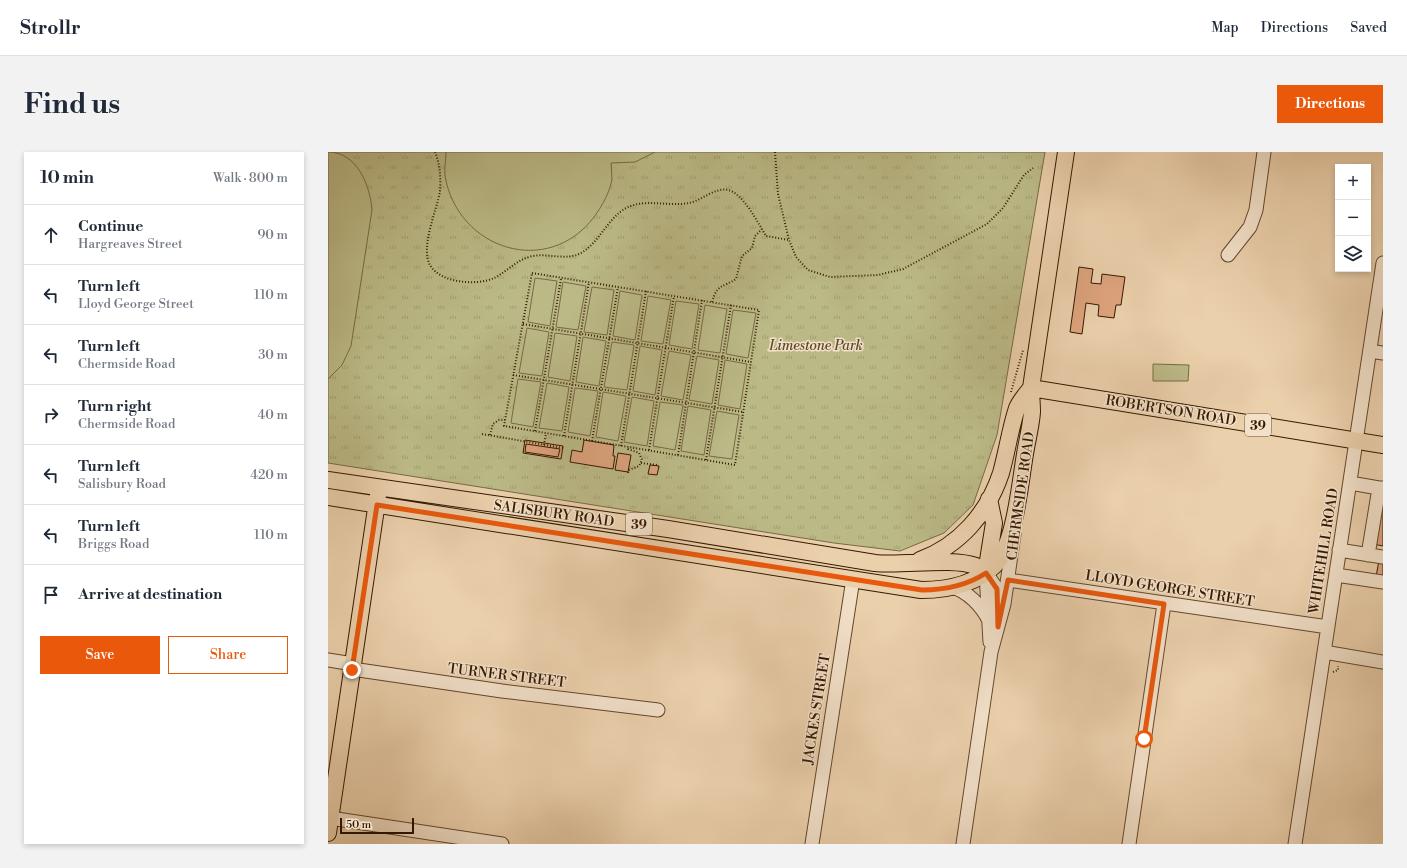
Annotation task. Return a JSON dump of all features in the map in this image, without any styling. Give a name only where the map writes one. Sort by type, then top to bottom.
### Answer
[{"type":"main road","name":"CHERMSIDE ROAD","points":[[1017,505],[1032,412],[1031,388],[1066,152]]},
{"type":"main road","name":"CHERMSIDE ROAD","points":[[986,573],[994,523],[990,497],[1001,474],[1018,407],[1031,388]]},
{"type":"main road","name":"ROBERTSON ROAD","points":[[1031,388],[1383,445]]},
{"type":"main road","name":"SALISBURY ROAD","points":[[328,480],[668,528],[857,560],[897,565],[954,562],[977,566],[986,573]]},
{"type":"main road","points":[[329,819],[379,488]]},
{"type":"main road","name":"SALISBURY ROAD","points":[[328,497],[922,590],[937,590],[968,583],[986,573],[995,565],[1006,547],[1017,505]]},
{"type":"main road","name":"SALISBURY ROAD","points":[[897,565],[930,556],[955,542],[975,521],[990,497]]},
{"type":"main road","points":[[853,579],[857,560]]},
{"type":"street","points":[[1228,255],[1250,227],[1256,210],[1264,152]]},
{"type":"street","name":"WHITEHILL ROAD","points":[[1295,844],[1383,263]]},
{"type":"street","points":[[1370,350],[1383,353]]},
{"type":"street","points":[[1350,483],[1381,488],[1368,555]]},
{"type":"street","name":"CHERMSIDE ROAD","points":[[993,625],[1008,580],[1017,505]]},
{"type":"street","points":[[1339,550],[1383,557]]},
{"type":"street","name":"CHERMSIDE ROAD","points":[[963,844],[991,652],[993,625],[986,573]]},
{"type":"street","points":[[1336,575],[1383,582]]},
{"type":"street","name":"JACKES STREET","points":[[812,844],[853,579]]},
{"type":"street","name":"LLOYD GEORGE STREET","points":[[1008,580],[1328,627]]},
{"type":"street","points":[[952,587],[961,589],[968,594],[981,608],[993,625]]},
{"type":"street","points":[[1129,844],[1164,604]]},
{"type":"street","points":[[1324,652],[1383,662]]},
{"type":"street","name":"TURNER STREET","points":[[328,660],[353,667],[502,691],[658,710]]},
{"type":"street","points":[[329,819],[502,844]]},
{"type":"path","points":[[435,152],[441,178],[440,192],[427,246],[428,258],[430,265],[436,272],[445,277],[459,281],[481,281],[493,278],[515,263],[534,256],[572,257],[581,254],[626,208],[641,204],[689,203],[719,190],[728,189],[737,193],[766,236],[789,240]]},
{"type":"path","points":[[775,152],[778,194],[789,240],[796,257],[808,270],[830,277],[855,277],[891,273],[903,269],[987,224],[1003,208],[1024,175],[1033,168]]},
{"type":"path","points":[[712,302],[715,290],[720,286],[736,279],[742,256],[752,248],[755,236],[762,229]]},
{"type":"path","points":[[532,273],[702,300],[759,310],[735,464],[504,426],[532,273]]},
{"type":"path","points":[[535,431],[561,278]]},
{"type":"path","points":[[564,436],[589,282]]},
{"type":"path","points":[[592,441],[618,287]]},
{"type":"path","points":[[621,446],[646,292]]},
{"type":"path","points":[[649,450],[674,296]]},
{"type":"path","points":[[678,455],[702,300]]},
{"type":"path","points":[[706,460],[731,305]]},
{"type":"path","points":[[523,324],[751,362]]},
{"type":"path","points":[[1010,396],[1024,344]]},
{"type":"path","points":[[513,375],[743,412]]},
{"type":"path","points":[[490,435],[493,424],[499,420],[505,420]]},
{"type":"path","points":[[544,445],[546,433]]},
{"type":"path","points":[[482,434],[563,448]]},
{"type":"path","points":[[628,473],[629,470],[636,468],[641,463],[642,458],[639,453],[628,450],[629,447]]},
{"type":"path","points":[[641,463],[657,465]]},
{"type":"green space","name":"Limestone Park","points":[[328,152],[1045,152],[997,435],[973,505],[944,533],[900,551],[834,543],[328,463]]},
{"type":"green space","points":[[328,152],[338,153],[354,164],[365,181],[371,200],[372,210],[351,346],[342,365],[328,379]]},
{"type":"green space","points":[[446,152],[655,152],[635,162],[611,163],[612,179],[608,194],[594,217],[575,236],[553,247],[530,250],[507,247],[486,238],[467,222],[453,202],[445,176]]},
{"type":"green space","points":[[535,278],[557,281],[550,326],[528,322]]},
{"type":"green space","points":[[563,282],[586,286],[578,330],[556,327]]},
{"type":"green space","points":[[592,287],[614,290],[607,335],[584,332]]},
{"type":"green space","points":[[620,291],[642,295],[635,340],[613,336]]},
{"type":"green space","points":[[648,296],[671,300],[663,344],[641,341]]},
{"type":"green space","points":[[676,301],[699,304],[692,349],[669,345]]},
{"type":"green space","points":[[705,305],[727,309],[720,353],[698,350]]},
{"type":"green space","points":[[733,310],[756,313],[748,358],[726,354]]},
{"type":"green space","points":[[527,328],[549,332],[542,376],[519,373]]},
{"type":"green space","points":[[555,333],[577,336],[570,381],[548,377]]},
{"type":"green space","points":[[583,337],[606,341],[599,386],[576,382]]},
{"type":"green space","points":[[612,342],[634,345],[627,390],[604,387]]},
{"type":"green space","points":[[640,346],[662,350],[655,395],[633,391]]},
{"type":"green space","points":[[669,351],[691,355],[683,400],[661,396]]},
{"type":"green space","points":[[697,356],[719,360],[712,404],[689,400]]},
{"type":"green space","points":[[725,360],[747,364],[740,409],[718,405]]},
{"type":"green space","points":[[1153,364],[1189,365],[1188,381],[1153,381]]},
{"type":"green space","points":[[518,379],[541,382],[533,427],[511,423]]},
{"type":"green space","points":[[547,383],[569,387],[562,431],[539,428]]},
{"type":"green space","points":[[575,388],[598,391],[590,436],[568,432]]},
{"type":"green space","points":[[603,392],[626,396],[618,441],[596,437]]},
{"type":"green space","points":[[632,397],[654,401],[647,446],[624,442]]},
{"type":"green space","points":[[660,402],[683,405],[675,450],[653,446]]},
{"type":"green space","points":[[688,406],[711,410],[704,455],[681,451]]},
{"type":"green space","points":[[717,411],[739,415],[732,459],[709,456]]},
{"type":"building","points":[[1079,267],[1093,269],[1091,283],[1101,284],[1102,274],[1125,277],[1121,305],[1116,305],[1114,318],[1098,316],[1099,305],[1086,303],[1082,334],[1070,332]]},
{"type":"building","points":[[525,440],[563,446],[561,459],[523,453]]},
{"type":"building","points":[[584,440],[614,445],[613,456],[615,456],[613,469],[570,462],[572,450],[582,452]]},
{"type":"building","points":[[526,444],[560,449],[558,457],[525,452]]},
{"type":"building","points":[[618,453],[631,455],[628,472],[615,470]]},
{"type":"building","points":[[650,465],[659,466],[657,475],[648,474]]},
{"type":"building","points":[[1379,506],[1383,507],[1383,546],[1373,544]]},
{"type":"building","points":[[1379,560],[1383,560],[1383,578],[1376,577]]},
{"type":"route","points":[[352,670],[377,505],[821,573],[922,590],[937,590],[959,586],[968,583],[986,573],[997,589],[998,627],[1008,580],[1164,604],[1144,739]]}]
